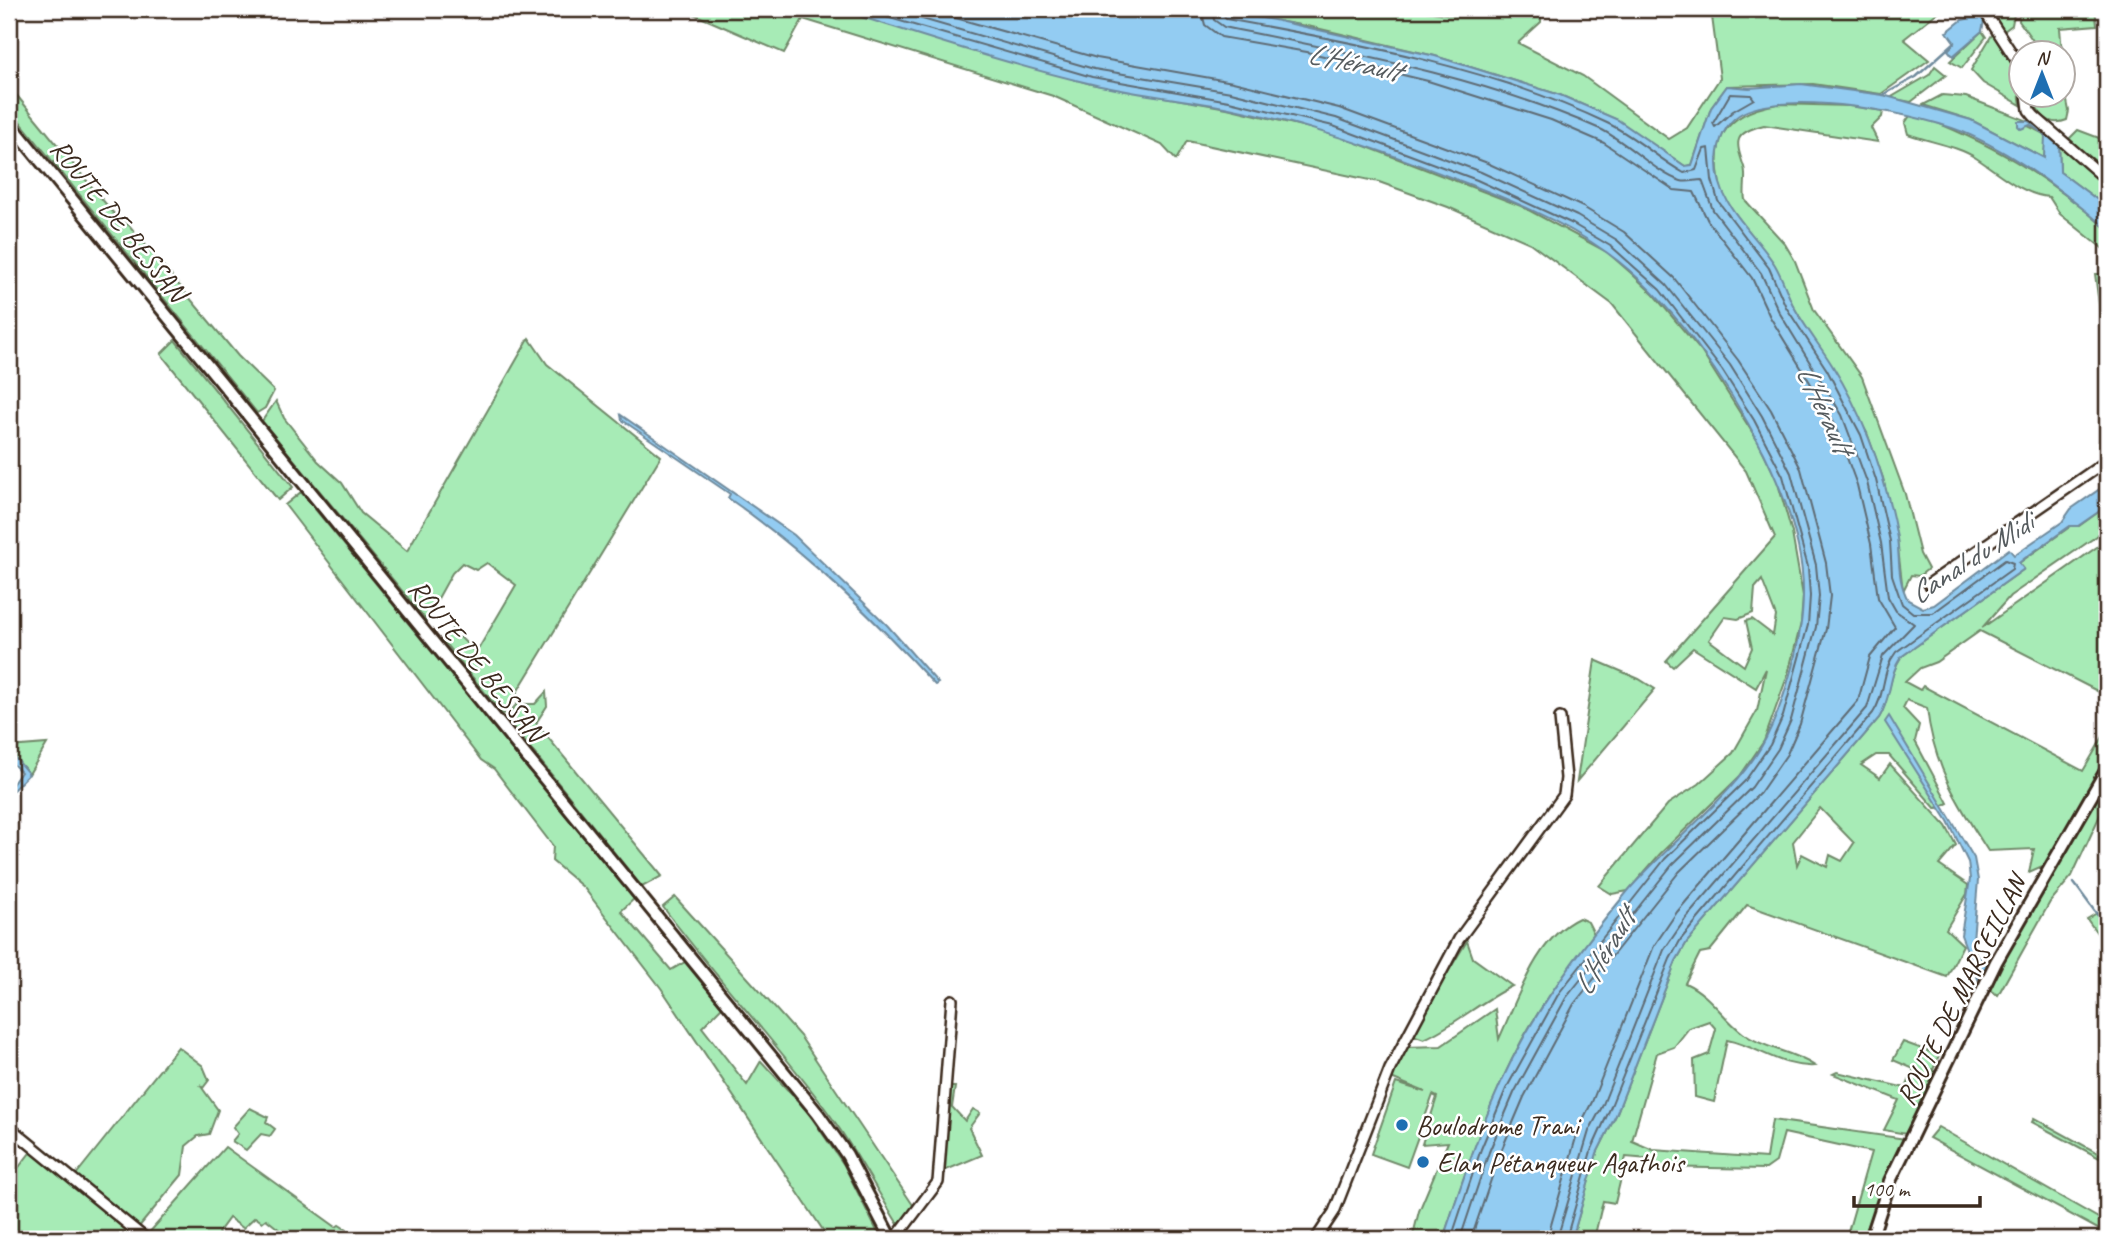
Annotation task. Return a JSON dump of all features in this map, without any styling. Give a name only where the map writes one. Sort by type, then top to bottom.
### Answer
[{"type":"main road","name":"ROUTE DE BESSAN","points":[[9,122],[775,1060],[833,1134],[892,1238]]},
{"type":"main road","name":"ROUTE DE MARSEILLAN","points":[[1871,1239],[1891,1181],[1996,962],[2107,769]]},
{"type":"street","points":[[1984,9],[2008,48]]},
{"type":"street","points":[[2029,108],[2034,116],[2107,180]]},
{"type":"street","points":[[1929,584],[2107,461]]},
{"type":"street","points":[[1316,1239],[1334,1212],[1390,1069],[1459,939],[1564,795],[1566,778],[1560,718]]},
{"type":"street","points":[[892,1238],[938,1182],[952,1000]]},
{"type":"street","points":[[9,1127],[146,1239]]},
{"type":"green space","points":[[682,9],[836,9],[1091,84],[1227,108],[1331,133],[1521,206],[1607,252],[1654,295],[1701,351],[1759,443],[1777,480],[1792,533],[1803,596],[1801,623],[1788,674],[1764,741],[1740,776],[1660,854],[1628,891],[1612,894],[1599,886],[1668,804],[1699,784],[1733,753],[1757,711],[1766,669],[1756,688],[1693,648],[1673,667],[1666,661],[1775,537],[1746,471],[1612,304],[1530,243],[1448,207],[1379,182],[1187,141],[1176,160],[1162,145],[1053,96],[803,19],[784,53]],"holes":[[[1762,580],[1776,616],[1773,635],[1752,619],[1746,621],[1752,648],[1744,666],[1709,640],[1725,617],[1738,619],[1753,613],[1755,588]]]},
{"type":"green space","points":[[1208,9],[1412,9],[1459,16],[1541,17],[1541,22],[1518,43],[1583,76],[1669,139],[1687,128],[1720,78],[1711,9],[1942,9],[1904,39],[1929,60],[1881,94],[1813,84],[1727,86],[1711,108],[1692,165],[1685,166],[1617,120],[1560,95],[1435,56],[1312,27]]},
{"type":"green space","points":[[2001,9],[2015,9],[2012,25],[2004,31],[1995,17]]},
{"type":"green space","points":[[2020,9],[2095,9],[2097,25],[2060,28],[2061,38],[2031,38],[2019,21]]},
{"type":"green space","points":[[1982,31],[1986,37],[1962,68],[1950,61]]},
{"type":"green space","points":[[1993,33],[2008,53],[2008,97],[1983,83],[1971,70]]},
{"type":"green space","points":[[1935,66],[1946,75],[1911,102],[1890,98],[1929,75]]},
{"type":"green space","points":[[9,86],[119,220],[129,225],[238,356],[274,391],[265,408],[257,413],[9,108]]},
{"type":"green space","points":[[1942,95],[1966,97],[2028,121],[2018,121],[2046,135],[2044,158],[1971,120],[1923,105]]},
{"type":"green space","points":[[1778,104],[1849,106],[1883,111],[1882,117],[1871,128],[1878,142],[1764,125],[1747,131],[1738,144],[1745,171],[1745,200],[1785,244],[1795,261],[1814,310],[1862,377],[1905,494],[1920,554],[1928,569],[1919,576],[1911,575],[1903,591],[1897,540],[1883,478],[1867,433],[1792,304],[1774,264],[1723,198],[1717,162],[1723,134],[1743,115]]},
{"type":"green space","points":[[2038,108],[2068,108],[2069,111],[2067,120],[2060,122],[2048,120]]},
{"type":"green space","points":[[1912,113],[1991,148],[2061,192],[2107,229],[2107,252],[2060,214],[2049,197],[2029,192],[1969,154],[1908,134],[1905,123]]},
{"type":"green space","points":[[2078,130],[2107,141],[2107,171],[2069,139]]},
{"type":"green space","points":[[2059,141],[2107,185],[2107,207],[2060,172]]},
{"type":"green space","points":[[2095,274],[2107,274],[2107,428],[2106,357]]},
{"type":"green space","points":[[529,338],[547,364],[661,456],[503,715],[443,641],[452,629],[476,653],[516,585],[487,563],[476,570],[462,563],[452,573],[426,620],[262,421],[276,401],[284,418],[318,461],[342,483],[361,513],[407,551]]},
{"type":"green space","points":[[175,340],[293,487],[278,500],[161,354]]},
{"type":"green space","points":[[301,492],[634,899],[621,911],[671,970],[685,962],[722,1007],[702,1027],[747,1085],[761,1061],[807,1111],[844,1165],[881,1239],[829,1239],[661,988],[584,888],[552,861],[553,846],[494,769],[481,760],[285,505]]},
{"type":"green space","points":[[2107,506],[2107,529],[2010,596],[1982,628],[2107,540],[2107,696],[1980,631],[1936,662],[1920,668],[1905,682],[1920,690],[1923,686],[2083,771],[2107,730],[2107,800],[2072,876],[2050,902],[1998,995],[1986,988],[2040,878],[2040,867],[2029,872],[2034,849],[1988,851],[1957,800],[1941,766],[1927,708],[1907,700],[1903,708],[1919,725],[1915,741],[1948,803],[1936,809],[1889,755],[1876,755],[1861,765],[1880,778],[1890,764],[1946,826],[1956,845],[1939,865],[1968,885],[1967,894],[1946,929],[1963,945],[1947,977],[1747,905],[1710,951],[1700,953],[1685,983],[1709,1000],[1744,1034],[1815,1066],[1792,1064],[1727,1040],[1714,1102],[1695,1097],[1694,1060],[1709,1054],[1716,1029],[1709,1021],[1689,1028],[1674,1047],[1657,1053],[1632,1141],[1653,1150],[1766,1158],[1772,1120],[1906,1139],[1863,1239],[1846,1239],[1871,1152],[1784,1133],[1776,1162],[1766,1169],[1652,1167],[1649,1159],[1626,1157],[1615,1203],[1603,1201],[1594,1239],[1572,1239],[1597,1153],[1616,1115],[1676,961],[1687,942],[1879,718],[1901,657],[2024,569],[2019,563],[2071,526],[2079,526]],"holes":[[[1820,808],[1854,843],[1842,861],[1830,855],[1827,867],[1802,854],[1797,865],[1793,842]]]},
{"type":"green space","points":[[1595,660],[1655,689],[1577,781]]},
{"type":"green space","points":[[546,692],[547,706],[536,723],[662,876],[642,887],[505,717],[517,704],[535,704]]},
{"type":"green space","points":[[47,744],[29,774],[9,751],[9,747]]},
{"type":"green space","points":[[675,897],[800,1036],[915,1208],[898,1224],[827,1111],[663,907]]},
{"type":"green space","points":[[2097,913],[2107,928],[2107,947],[2087,919]]},
{"type":"green space","points":[[1579,918],[1588,922],[1594,934],[1539,1012],[1510,1064],[1478,1138],[1443,1239],[1412,1239],[1419,1211],[1448,1142],[1422,1144],[1437,1097],[1433,1095],[1407,1167],[1371,1154],[1396,1083],[1425,1092],[1391,1078],[1404,1047],[1441,1046],[1495,1009],[1499,1039],[1521,988],[1540,954],[1564,927]]},
{"type":"green space","points":[[1467,941],[1473,958],[1512,986],[1424,1039],[1410,1034]]},
{"type":"green space","points":[[1903,1042],[1939,1055],[1933,1070],[1938,1074],[1906,1134],[1884,1130],[1899,1100],[1833,1074],[1837,1072],[1906,1088],[1914,1069],[1893,1060]]},
{"type":"green space","points":[[178,1047],[203,1066],[209,1080],[203,1088],[200,1085],[218,1110],[209,1134],[198,1136],[186,1146],[182,1175],[138,1228],[75,1176]]},
{"type":"green space","points":[[949,1087],[955,1087],[952,1107],[965,1121],[973,1109],[980,1113],[969,1128],[982,1155],[944,1171]]},
{"type":"green space","points":[[250,1108],[268,1117],[266,1122],[275,1129],[270,1136],[261,1134],[246,1150],[232,1141],[238,1134],[233,1127]]},
{"type":"green space","points":[[2034,1118],[2107,1158],[2107,1162],[2032,1122]]},
{"type":"green space","points":[[1938,1127],[2107,1223],[2107,1234],[1929,1138]]},
{"type":"green space","points":[[225,1147],[336,1227],[339,1225],[361,1239],[291,1239],[266,1219],[262,1222],[255,1217],[243,1228],[229,1218],[218,1233],[224,1239],[154,1239],[148,1234]]},
{"type":"green space","points":[[33,1149],[136,1237],[135,1239],[9,1239],[9,1180]]},
{"type":"water","name":"L'Hérault","points":[[836,9],[1208,9],[1274,20],[1435,56],[1560,95],[1618,120],[1685,166],[1692,165],[1711,108],[1727,86],[1749,88],[1801,84],[1883,95],[1971,120],[2044,158],[2045,135],[2030,125],[2021,129],[2018,126],[2018,121],[2028,121],[2059,141],[2060,172],[2107,207],[2107,229],[2043,178],[1990,145],[1951,128],[1890,112],[1788,103],[1760,107],[1739,115],[1726,129],[1720,141],[1717,161],[1718,177],[1723,191],[1737,216],[1775,265],[1796,311],[1855,406],[1873,448],[1887,493],[1897,538],[1900,577],[1908,600],[1923,608],[1934,605],[2009,549],[2014,555],[2062,522],[2071,509],[2107,484],[2107,506],[2078,526],[2070,526],[2025,558],[2019,563],[2024,569],[1901,657],[1879,718],[1687,942],[1676,961],[1616,1115],[1597,1153],[1572,1239],[1443,1239],[1499,1086],[1547,999],[1627,892],[1721,798],[1754,758],[1780,706],[1800,630],[1802,577],[1796,540],[1779,486],[1750,426],[1696,344],[1675,317],[1630,271],[1589,240],[1513,202],[1399,158],[1315,130],[1258,114],[1126,91],[1060,76]]},
{"type":"water","points":[[1981,16],[1984,21],[1982,31],[1953,56],[1948,50],[1955,43],[1947,32],[1962,20]]},
{"type":"water","points":[[621,415],[794,535],[887,625],[938,683],[935,685],[862,609],[811,562],[728,498],[730,494],[622,420]]},
{"type":"water","points":[[1889,716],[1974,858],[1978,880],[1973,940],[1976,955],[1988,965],[1978,979],[1961,935],[1970,879],[1968,862],[1948,821],[1885,722]]},
{"type":"water","points":[[9,751],[29,774],[9,794],[9,789],[21,772],[9,760]]},
{"type":"waterway","points":[[1883,95],[1916,77],[1955,42]]},
{"type":"waterway","points":[[2074,883],[2107,928]]},
{"type":"place","name":"Boulodrome Trani","points":[[1402,1125]]},
{"type":"place","name":"Elan Pétanqueur Agathois","points":[[1423,1162]]},
{"type":"water label","name":"Canal du Midi","points":[[1971,558]]}]
